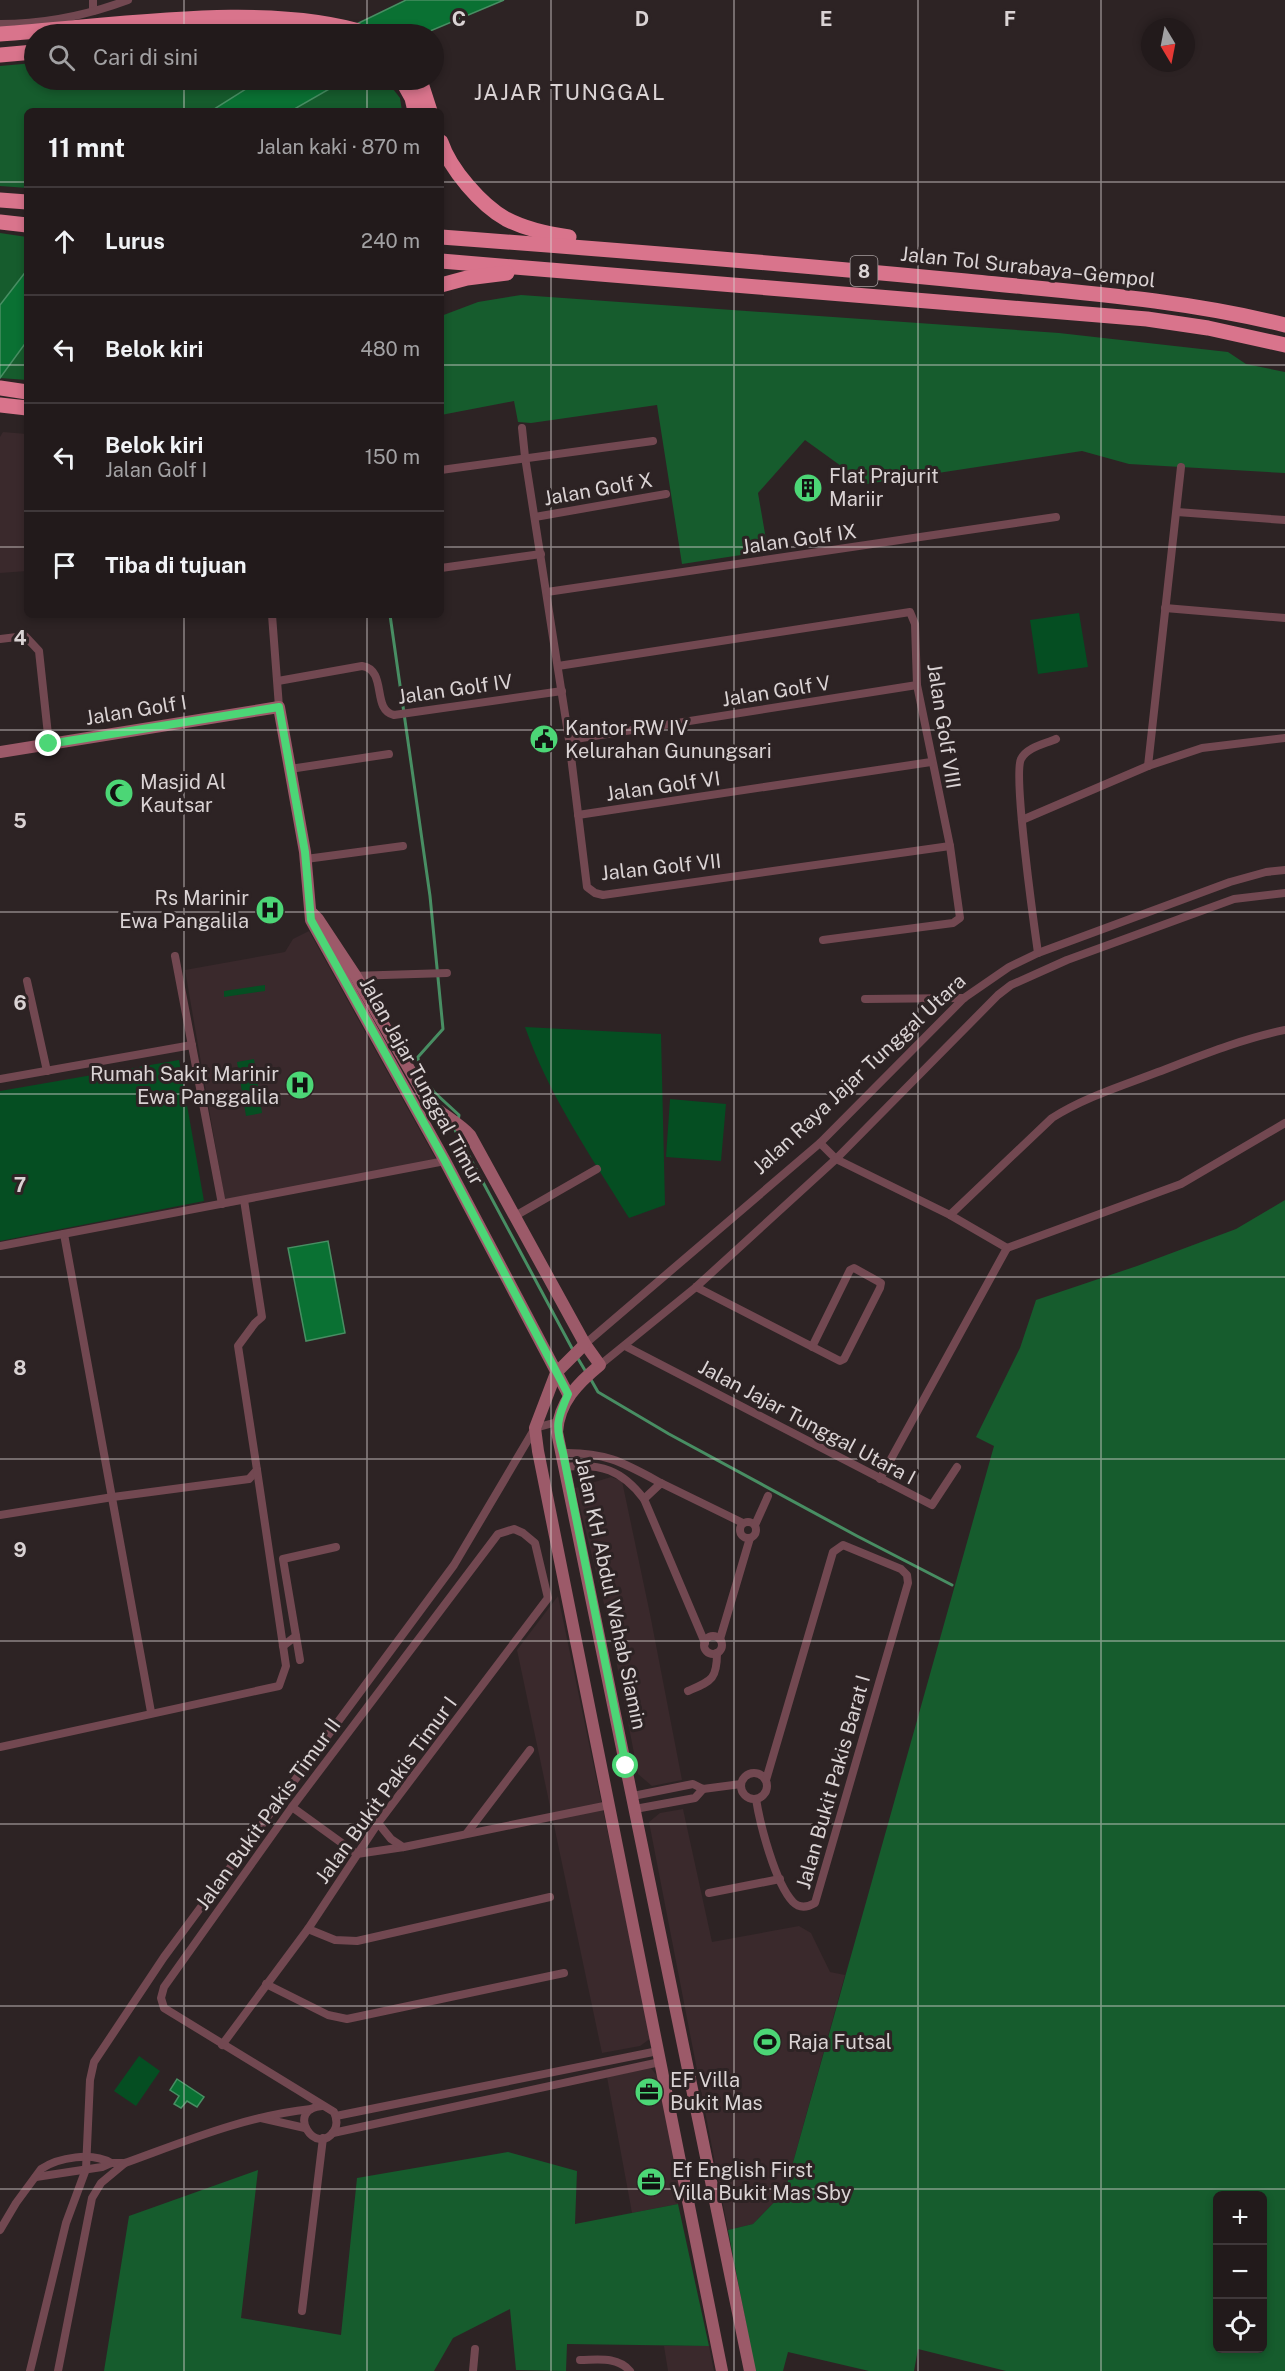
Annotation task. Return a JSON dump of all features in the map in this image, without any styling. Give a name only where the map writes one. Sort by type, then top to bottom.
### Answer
[{"type":"highway","points":[[88,24],[159,16],[272,10],[337,24]]},
{"type":"highway","points":[[0,34],[24,31]]},
{"type":"highway","points":[[0,55],[24,53]]},
{"type":"highway","points":[[408,90],[414,108]]},
{"type":"highway","points":[[423,90],[429,108]]},
{"type":"highway","points":[[444,148],[459,175],[480,199],[506,219],[543,233],[670,254]]},
{"type":"highway","points":[[0,200],[22,202]]},
{"type":"highway","points":[[5,223],[24,225]]},
{"type":"highway","name":"Jalan Tol Surabaya–Gempol","points":[[444,237],[670,254],[1099,295],[1236,314],[1285,325]]},
{"type":"highway","name":"Jalan Tol Surabaya–Gempol","points":[[444,261],[1147,319],[1209,328],[1285,345]]},
{"type":"highway","points":[[444,284],[468,278],[521,271],[629,276]]},
{"type":"highway","points":[[5,389],[24,392]]},
{"type":"highway","points":[[0,405],[24,408]]},
{"type":"main road","name":"Jalan Golf I","points":[[0,752],[279,707]]},
{"type":"main road","name":"Jalan Jajar Tunggal Timur","points":[[279,707],[306,859],[311,920],[427,1100],[461,1125],[470,1135],[583,1346],[597,1367]]},
{"type":"main road","name":"Jalan Jajar Tunggal Timur","points":[[349,977],[570,1392]]},
{"type":"main road","name":"Jalan Raya Jajar Tunggal Utara","points":[[557,1371],[583,1346]]},
{"type":"main road","name":"Jalan Raya Jajar Tunggal Utara","points":[[570,1392],[597,1367]]},
{"type":"main road","points":[[557,1371],[536,1428],[543,1474],[722,2371]]},
{"type":"main road","points":[[557,1422],[570,1392]]},
{"type":"main road","name":"Jalan KH Abdul Wahab Siamin","points":[[557,1422],[556,1432],[566,1467],[750,2371]]},
{"type":"main road","points":[[591,1710],[603,1713],[614,1706]]},
{"type":"main road","points":[[597,1743],[608,1734],[621,1738]]},
{"type":"main road","points":[[665,2084],[690,2079]]},
{"type":"street","points":[[93,0],[93,11]]},
{"type":"street","points":[[0,24],[22,24],[93,11],[128,0]]},
{"type":"street","name":"Jalan Golf VII","points":[[522,428],[569,740],[587,887],[603,895],[950,846]]},
{"type":"street","points":[[444,470],[653,441]]},
{"type":"street","points":[[1148,766],[1181,467]]},
{"type":"street","name":"Jalan Golf X","points":[[536,517],[666,494]]},
{"type":"street","points":[[1177,512],[1285,520]]},
{"type":"street","name":"Jalan Golf IX","points":[[547,592],[1056,517]]},
{"type":"street","points":[[444,568],[541,554]]},
{"type":"street","points":[[1165,608],[1285,618]]},
{"type":"street","name":"Jalan Golf VIII","points":[[558,666],[906,611],[912,614],[915,624],[917,685],[950,846],[960,918],[953,923],[823,940]]},
{"type":"street","points":[[272,618],[279,707]]},
{"type":"street","points":[[0,639],[25,636],[39,651],[49,744]]},
{"type":"street","name":"Jalan Golf IV","points":[[278,681],[362,666],[369,667],[375,673],[384,708],[388,714],[394,715],[562,691]]},
{"type":"street","name":"Jalan Golf V","points":[[569,740],[917,685]]},
{"type":"street","points":[[1022,820],[1148,766],[1202,748],[1285,738]]},
{"type":"street","points":[[1038,953],[1022,820],[1019,769],[1022,758],[1033,748],[1056,739]]},
{"type":"street","points":[[290,769],[389,754]]},
{"type":"street","name":"Jalan Golf VI","points":[[578,815],[931,762]]},
{"type":"street","points":[[306,859],[403,846]]},
{"type":"street","name":"Jalan Raya Jajar Tunggal Utara","points":[[583,1346],[820,1143],[964,998],[1009,967],[1038,953],[1230,882],[1266,872],[1285,870]]},
{"type":"street","points":[[1230,882],[1234,899]]},
{"type":"street","name":"Jalan Raya Jajar Tunggal Utara","points":[[597,1367],[696,1287],[836,1159],[998,994],[1011,985],[1067,960],[1234,899],[1285,892]]},
{"type":"street","points":[[175,956],[222,1204]]},
{"type":"street","points":[[349,977],[447,973]]},
{"type":"street","points":[[27,981],[47,1071]]},
{"type":"street","points":[[865,999],[964,998]]},
{"type":"street","points":[[950,1215],[1052,1118],[1068,1108],[1221,1047],[1285,1030]]},
{"type":"street","points":[[0,1079],[192,1045]]},
{"type":"street","points":[[880,1479],[1007,1248],[1181,1184],[1285,1123]]},
{"type":"street","points":[[820,1143],[836,1159],[950,1215],[1007,1248]]},
{"type":"street","points":[[0,1246],[445,1161]]},
{"type":"street","points":[[515,1216],[597,1169]]},
{"type":"street","points":[[0,1746],[279,1686],[286,1666],[238,1346],[262,1317],[244,1200]]},
{"type":"street","points":[[64,1234],[151,1712]]},
{"type":"street","points":[[696,1287],[812,1347],[840,1361],[844,1359],[880,1288],[880,1283],[854,1268],[850,1270],[812,1347]]},
{"type":"street","name":"Jalan Jajar Tunggal Utara I","points":[[625,1346],[932,1505],[957,1467]]},
{"type":"street","points":[[30,2371],[66,2223],[86,2169],[90,2080],[94,2062],[164,1957],[454,1565],[536,1428],[557,1422]]},
{"type":"street","points":[[563,1453],[587,1452],[610,1457],[743,1523],[749,1522],[754,1525],[756,1531],[750,1538],[720,1639],[721,1650],[713,1654],[706,1651],[705,1643],[644,1499],[632,1483],[621,1475],[589,1465],[566,1467]]},
{"type":"street","points":[[0,1515],[249,1479],[257,1470]]},
{"type":"street","points":[[644,1499],[661,1483]]},
{"type":"street","points":[[754,1525],[768,1496]]},
{"type":"street","points":[[743,1523],[740,1532],[744,1537],[750,1538]]},
{"type":"street","name":"Jalan Bukit Pakis Timur II","points":[[322,2106],[164,2008],[161,1998],[164,1987],[292,1807],[498,1534],[514,1529],[532,1539],[536,1547]]},
{"type":"street","name":"Jalan Bukit Pakis Barat I","points":[[756,1799],[760,1827],[780,1879],[793,1901],[800,1906],[808,1907],[815,1903],[908,1583],[908,1575],[901,1569],[843,1545],[833,1552],[766,1780]]},
{"type":"street","points":[[300,1660],[283,1559],[336,1546]]},
{"type":"street","name":"Jalan Bukit Pakis Timur I","points":[[222,2045],[308,1929],[378,1823],[548,1598],[536,1547]]},
{"type":"street","points":[[283,1646],[296,1636]]},
{"type":"street","points":[[705,1643],[711,1637],[720,1639]]},
{"type":"street","points":[[688,1691],[709,1682],[714,1676],[717,1668],[717,1653]]},
{"type":"street","points":[[467,1833],[530,1750]]},
{"type":"street","points":[[752,1773],[760,1774],[766,1780],[767,1788],[763,1795],[756,1799],[744,1795],[741,1784],[744,1776],[752,1773]]},
{"type":"street","points":[[633,1796],[693,1784],[704,1789],[741,1784]]},
{"type":"street","points":[[635,1809],[694,1798],[704,1789]]},
{"type":"street","points":[[292,1807],[357,1854],[404,1847],[609,1804]]},
{"type":"street","points":[[378,1823],[391,1839],[404,1847]]},
{"type":"street","points":[[709,1893],[780,1879]]},
{"type":"street","points":[[308,1929],[335,1940],[357,1941],[550,1897]]},
{"type":"street","points":[[266,1984],[328,2015],[347,2019],[564,1973]]},
{"type":"street","points":[[336,2116],[591,2065],[659,2057]]},
{"type":"street","points":[[310,2109],[304,2118],[305,2128],[312,2136],[323,2138],[333,2133],[594,2077],[659,2057]]},
{"type":"street","points":[[591,2065],[594,2077]]},
{"type":"street","points":[[554,2072],[557,2084]]},
{"type":"street","points":[[36,2177],[102,2167],[111,2163],[125,2163],[258,2117],[322,2106],[330,2109],[336,2116],[336,2128],[333,2133]]},
{"type":"street","points":[[258,2117],[305,2128]]},
{"type":"street","points":[[302,2311],[323,2138]]},
{"type":"street","points":[[0,2230],[41,2169],[52,2163],[86,2158],[103,2158],[111,2163]]},
{"type":"street","points":[[58,2371],[93,2198],[105,2179],[125,2163]]},
{"type":"street","points":[[473,2371],[475,2349]]},
{"type":"street","points":[[580,2360],[613,2360],[625,2365],[630,2371]]},
{"type":"shaded area","points":[[406,0],[504,0],[444,25],[357,24]]},
{"type":"shaded area","points":[[24,64],[24,90],[244,90],[216,108],[24,108],[24,188],[0,186],[0,66]]},
{"type":"shaded area","points":[[244,90],[328,90],[296,108],[216,108]]},
{"type":"shaded area","points":[[328,90],[394,90],[400,98],[402,108],[296,108]]},
{"type":"shaded area","points":[[0,233],[24,237],[24,274],[0,305]]},
{"type":"shaded area","points":[[24,274],[24,345],[0,378],[0,305]]},
{"type":"shaded area","points":[[521,295],[1059,333],[1228,352],[1246,364],[1285,372],[1285,473],[1129,464],[1082,451],[866,484],[805,440],[758,493],[768,551],[682,564],[657,405],[531,423],[518,422],[514,401],[444,414],[444,315],[478,302]]},
{"type":"shaded area","points":[[24,345],[24,380],[0,378]]},
{"type":"shaded area","points":[[3,432],[24,434],[24,571],[0,573],[0,437]]},
{"type":"shaded area","points":[[1079,613],[1088,667],[1038,674],[1030,620]]},
{"type":"shaded area","name":"Rumah Sakit Marinir Ewa Panggalila","points":[[309,931],[438,1163],[226,1207],[185,970],[285,952],[293,939]]},
{"type":"shaded area","points":[[265,985],[265,991],[224,997],[224,991]]},
{"type":"shaded area","points":[[525,1027],[661,1034],[665,1205],[629,1218],[558,1101]]},
{"type":"shaded area","points":[[254,1059],[262,1113],[246,1116],[237,1062]]},
{"type":"shaded area","points":[[179,1060],[204,1201],[0,1241],[0,1091]]},
{"type":"shaded area","points":[[670,1099],[726,1104],[721,1161],[666,1157]]},
{"type":"shaded area","points":[[1285,1200],[1285,2371],[1006,2371],[918,2349],[914,2371],[869,2371],[788,2352],[783,2371],[755,2371],[728,2230],[753,2224],[785,2191],[994,1446],[976,1437],[1020,1348],[1036,1300],[1236,1229]]},
{"type":"shaded area","points":[[328,1241],[345,1333],[306,1341],[288,1248]]},
{"type":"shaded area","points":[[611,1477],[622,1481],[682,1780],[652,1786],[638,1774],[609,1624],[575,1488]]},
{"type":"shaded area","points":[[558,1596],[651,2038],[640,2046],[602,2053],[517,1650]]},
{"type":"shaded area","points":[[683,1809],[712,1942],[799,1926],[811,1933],[830,1972],[845,1975],[785,2191],[753,2224],[728,2230],[649,1822],[660,1813]]},
{"type":"shaded area","points":[[139,2056],[160,2071],[136,2106],[114,2091]]},
{"type":"shaded area","points":[[651,2068],[660,2080],[681,2190],[678,2204],[632,2213],[607,2077]]},
{"type":"shaded area","points":[[177,2079],[204,2097],[197,2107],[187,2101],[181,2108],[174,2104],[179,2096],[170,2090]]},
{"type":"shaded area","points":[[508,2152],[577,2171],[575,2224],[678,2204],[709,2346],[567,2344],[566,2371],[516,2370],[510,2309],[453,2338],[434,2371],[104,2371],[129,2216],[258,2170],[241,2318],[341,2335],[357,2178]]},
{"type":"shaded area","points":[[664,2346],[709,2346],[714,2371],[668,2371]]},
{"type":"waterway","points":[[390,618],[430,896],[443,1029],[418,1057],[419,1072],[434,1092],[459,1115],[458,1121]]},
{"type":"waterway","points":[[456,1127],[455,1130],[574,1352]]},
{"type":"waterway","points":[[577,1357],[586,1372]]},
{"type":"waterway","points":[[590,1378],[598,1392],[669,1434],[952,1585]]},
{"type":"place","name":"Flat Prajurit Mariir","points":[[808,488]]},
{"type":"place","name":"Kantor RW IV Kelurahan Gunungsari","points":[[544,739]]},
{"type":"place","name":"Masjid Al Kautsar","points":[[119,793]]},
{"type":"place","name":"Rs Marinir Ewa Pangalila","points":[[270,910]]},
{"type":"place","name":"Rumah Sakit Marinir Ewa Panggalila","points":[[300,1085]]},
{"type":"place","name":"Raja Futsal","points":[[767,2042]]},
{"type":"place","name":"EF Villa Bukit Mas","points":[[649,2092]]},
{"type":"place","name":"Ef English First Villa Bukit Mas Sby","points":[[651,2182]]},
{"type":"district","name":"JAJAR TUNGGAL","points":[[570,92]]},
{"type":"route","points":[[49,744],[279,707],[305,852],[311,920],[445,1161],[568,1394],[560,1412],[556,1432],[563,1453],[626,1766]]}]
